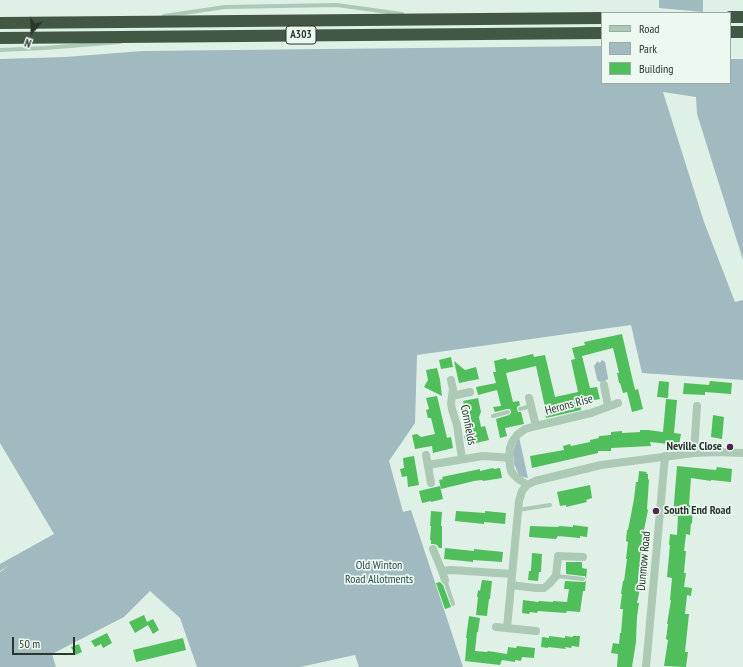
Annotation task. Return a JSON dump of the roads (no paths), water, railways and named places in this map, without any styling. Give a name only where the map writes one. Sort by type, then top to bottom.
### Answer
[{"type":"highway","points":[[731,17],[743,17]]},
{"type":"highway","name":"A303","points":[[0,23],[601,18]]},
{"type":"highway","name":"A303","points":[[0,38],[601,32]]},
{"type":"highway","points":[[731,32],[743,32]]},
{"type":"street","name":"Cornfields","points":[[450,380],[453,389],[451,404],[457,425],[462,459]]},
{"type":"street","name":"Herons Rise","points":[[604,385],[608,406]]},
{"type":"street","name":"Cornfields","points":[[452,396],[470,392]]},
{"type":"street","name":"Herons Rise","points":[[529,398],[536,426]]},
{"type":"street","name":"Herons Rise","points":[[509,458],[512,442],[517,435],[525,429],[591,413],[618,403]]},
{"type":"street","points":[[694,453],[697,406]]},
{"type":"street","points":[[507,628],[518,510],[520,496],[527,485],[535,481],[600,465],[694,453],[743,453]]},
{"type":"street","points":[[426,455],[431,483]]},
{"type":"street","name":"Cornfields","points":[[428,465],[483,456],[509,458]]},
{"type":"street","name":"Dunmow Road","points":[[646,667],[665,456]]},
{"type":"street","points":[[509,458],[511,471],[517,478],[527,485]]},
{"type":"street","points":[[434,549],[444,576],[451,570],[512,574]]},
{"type":"street","points":[[511,586],[540,588],[550,584],[556,576],[558,556],[583,557]]},
{"type":"street","points":[[496,627],[536,631]]},
{"type":"lane","points":[[0,50],[108,44],[162,37]]},
{"type":"lane","points":[[520,409],[532,406]]},
{"type":"lane","points":[[494,416],[508,412]]},
{"type":"lane","points":[[518,510],[550,505]]},
{"type":"lane","points":[[444,576],[453,604]]},
{"type":"lane","points":[[556,576],[583,579]]},
{"type":"place","name":"Neville Close","points":[[730,447]]},
{"type":"place","name":"South End Road","points":[[656,511]]},
{"type":"park label","name":"Old Winton Road Allotments","points":[[379,573]]}]
